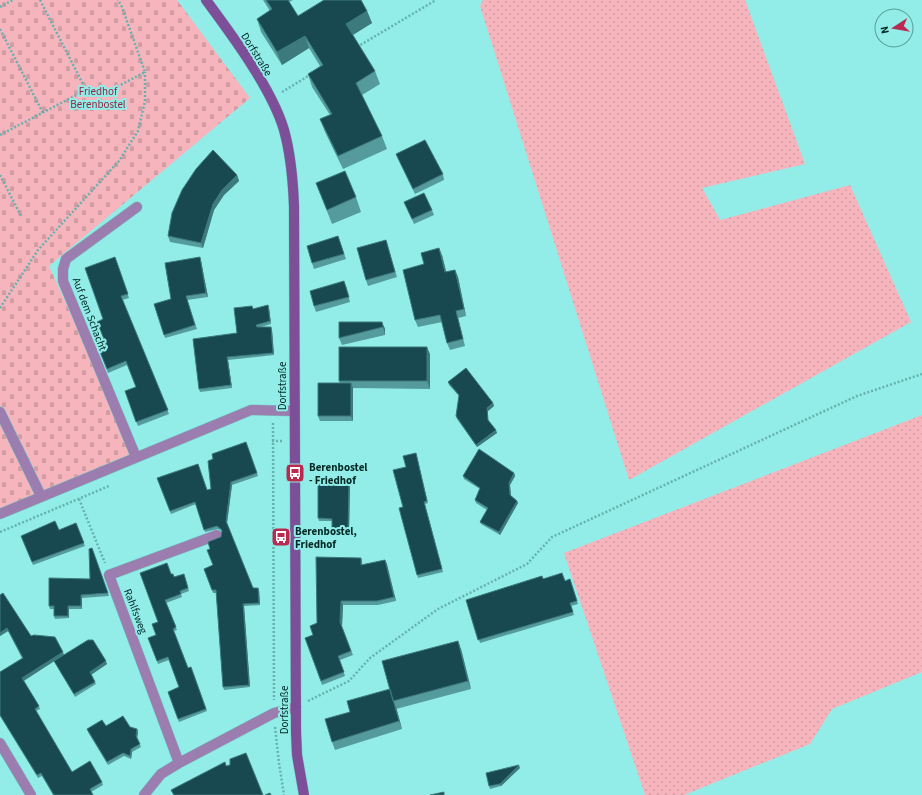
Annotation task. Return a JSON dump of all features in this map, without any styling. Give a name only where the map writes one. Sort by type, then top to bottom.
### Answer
[{"type":"street","name":"Dorfstraße","points":[[206,0],[238,46],[271,99],[284,129],[291,160],[294,206],[296,707],[297,755],[304,795]]},
{"type":"street","name":"Auf dem Schacht","points":[[136,457],[63,281],[63,269],[66,259],[137,207]]},
{"type":"street","points":[[0,514],[251,410],[294,411]]},
{"type":"street","points":[[0,412],[42,496]]},
{"type":"street","points":[[109,574],[217,535]]},
{"type":"street","name":"Rahlfsweg","points":[[109,574],[179,763]]},
{"type":"street","points":[[144,795],[161,774],[179,763],[274,713],[296,707]]},
{"type":"street","points":[[0,743],[30,795]]},
{"type":"path","points":[[0,7],[13,0]]},
{"type":"path","points":[[40,0],[86,90],[100,96],[145,72]]},
{"type":"path","points":[[0,308],[38,250],[119,161],[138,131],[145,101],[145,72],[122,7],[118,0]]},
{"type":"path","points":[[350,51],[436,0]]},
{"type":"path","points":[[0,29],[43,113]]},
{"type":"path","points":[[271,99],[317,71]]},
{"type":"path","points":[[0,135],[86,90]]},
{"type":"path","points":[[0,175],[21,216]]},
{"type":"path","points":[[296,707],[349,681],[370,658],[438,609],[527,564],[552,537],[857,396],[922,374]]},
{"type":"path","points":[[274,411],[272,441],[274,713],[284,795]]},
{"type":"path","points":[[70,484],[74,496],[79,499],[109,574]]},
{"type":"green space","name":"Friedhof Berenbostel","points":[[0,0],[177,0],[250,98],[49,266],[136,457],[0,514]]},
{"type":"green space","points":[[483,0],[745,0],[805,164],[702,188],[720,220],[850,185],[911,322],[629,480],[480,6]]},
{"type":"green space","points":[[922,415],[922,672],[832,709],[810,744],[684,795],[645,795],[564,553]]},
{"type":"building","points":[[266,0],[288,0],[298,16],[324,0],[361,0],[367,11],[346,24],[375,71],[356,83],[382,136],[338,156],[320,119],[332,114],[308,74],[323,65],[305,36],[277,52],[257,19],[272,9]]},
{"type":"building","points":[[425,140],[443,174],[413,189],[396,154]]},
{"type":"building","points":[[213,150],[237,175],[222,190],[213,204],[201,243],[168,236],[172,213],[182,190],[196,169]]},
{"type":"building","points":[[345,171],[356,197],[327,210],[316,183]]},
{"type":"building","points":[[424,193],[432,210],[412,219],[404,202]]},
{"type":"building","points":[[338,236],[344,254],[312,263],[307,246]]},
{"type":"building","points":[[386,240],[395,272],[366,280],[357,248]]},
{"type":"building","points":[[439,248],[445,272],[455,270],[464,309],[456,311],[463,339],[447,343],[440,315],[415,320],[403,270],[424,264],[421,253]]},
{"type":"building","points":[[115,257],[128,294],[121,296],[168,410],[136,422],[125,391],[136,387],[126,361],[107,369],[98,347],[106,344],[97,322],[103,319],[85,268]]},
{"type":"building","points":[[200,257],[206,293],[186,296],[195,325],[164,335],[154,304],[171,299],[165,263]]},
{"type":"building","points":[[344,281],[349,297],[314,306],[310,291]]},
{"type":"building","points":[[268,305],[270,321],[256,325],[257,327],[271,327],[273,353],[227,357],[231,385],[199,389],[193,339],[237,333],[234,308],[252,306],[253,309]]},
{"type":"building","points":[[339,322],[382,322],[383,327],[339,338]]},
{"type":"building","points":[[339,347],[427,347],[427,381],[339,381]]},
{"type":"building","points":[[466,368],[493,403],[487,408],[488,420],[496,430],[476,445],[456,416],[459,395],[448,382]]},
{"type":"building","points":[[318,383],[351,383],[351,416],[318,416]]},
{"type":"building","points":[[246,442],[257,473],[231,482],[226,521],[253,588],[258,588],[259,603],[243,604],[249,685],[223,687],[216,590],[212,590],[204,569],[213,565],[207,550],[210,549],[208,542],[221,537],[222,530],[217,526],[204,530],[195,502],[170,511],[157,478],[198,464],[207,490],[211,489],[208,461],[213,459],[212,454]]},
{"type":"building","points":[[479,449],[514,473],[509,483],[510,495],[517,501],[499,532],[480,522],[488,508],[475,500],[480,488],[463,476]]},
{"type":"building","points":[[416,453],[427,501],[424,502],[442,569],[417,575],[399,508],[403,507],[393,470],[406,467],[403,456]]},
{"type":"building","points":[[318,481],[349,481],[348,531],[332,531],[332,519],[318,518]]},
{"type":"building","points":[[55,521],[59,530],[76,523],[84,543],[32,562],[21,536]]},
{"type":"building","points":[[92,548],[108,593],[81,595],[81,606],[68,606],[68,616],[54,616],[54,606],[49,606],[49,578],[90,579],[89,549]]},
{"type":"building","points":[[316,557],[361,558],[361,565],[385,560],[394,597],[377,601],[341,601],[340,622],[351,651],[338,656],[344,672],[321,681],[305,638],[313,635],[310,626],[317,623]]},
{"type":"building","points":[[167,563],[171,574],[173,574],[174,577],[184,574],[188,588],[180,591],[181,594],[165,600],[176,627],[173,629],[188,668],[191,667],[206,709],[178,719],[168,692],[179,687],[168,657],[157,661],[148,638],[156,635],[152,624],[158,622],[140,573]]},
{"type":"building","points":[[562,573],[565,581],[570,579],[577,601],[570,603],[573,612],[478,640],[466,600],[542,576],[543,579]]},
{"type":"building","points":[[3,593],[31,636],[55,637],[63,652],[22,678],[39,706],[35,709],[72,772],[90,761],[102,782],[90,789],[93,795],[54,795],[41,773],[37,775],[0,715],[0,672],[23,658],[7,628],[0,633],[0,595]]},
{"type":"building","points":[[88,640],[93,640],[106,661],[90,672],[95,682],[74,694],[54,661]]},
{"type":"building","points":[[458,641],[468,681],[393,701],[382,661]]},
{"type":"building","points":[[390,689],[399,721],[332,742],[325,719],[350,712],[347,701]]},
{"type":"building","points":[[123,716],[130,727],[137,729],[136,736],[140,744],[131,749],[130,756],[123,753],[107,762],[87,729],[102,720],[106,726]]},
{"type":"building","points":[[246,753],[263,795],[174,795],[171,790],[225,762],[226,766],[230,765],[230,759]]},
{"type":"building","points":[[519,765],[500,784],[489,786],[486,773]]},
{"type":"building","points":[[444,792],[444,795],[430,795]]},
{"type":"place","name":"Berenbostel - Friedhof","points":[[295,473]]},
{"type":"place","name":"Berenbostel, Friedhof","points":[[281,537]]}]
